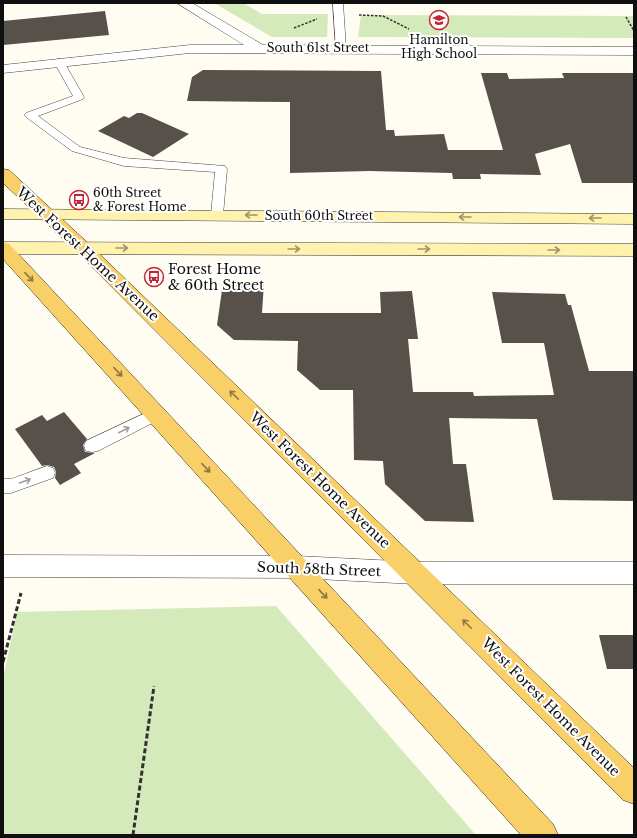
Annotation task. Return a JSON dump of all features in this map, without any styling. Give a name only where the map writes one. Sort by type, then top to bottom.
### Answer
[{"type":"main road","name":"West Forest Home Avenue","points":[[3,174],[84,248],[634,789]]},
{"type":"main road","name":"South 60th Street","points":[[3,214],[634,219]]},
{"type":"main road","points":[[3,248],[634,250]]},
{"type":"main road","points":[[3,248],[298,567],[542,835]]},
{"type":"street","points":[[183,3],[258,48]]},
{"type":"street","name":"South 61st Street","points":[[3,69],[190,49],[258,48],[634,51]]},
{"type":"street","name":"South 58th Street","points":[[3,566],[298,567],[416,573],[634,573]]},
{"type":"lane","points":[[338,3],[341,49]]},
{"type":"lane","points":[[59,62],[79,97],[30,115],[76,149],[124,162],[221,168],[217,215]]},
{"type":"lane","points":[[92,446],[156,414]]},
{"type":"lane","points":[[3,486],[11,486],[47,473]]},
{"type":"path","points":[[356,14],[384,16],[409,29]]},
{"type":"path","points":[[293,28],[321,17]]},
{"type":"path","points":[[626,17],[634,31]]},
{"type":"path","points":[[3,662],[28,566]]},
{"type":"path","points":[[133,835],[154,686]]},
{"type":"green space","points":[[214,3],[243,3],[262,14],[328,14],[327,37],[272,37]]},
{"type":"green space","points":[[361,15],[634,16],[634,38],[358,37]]},
{"type":"green space","points":[[276,606],[476,835],[3,835],[3,679],[17,612]]},
{"type":"building","points":[[105,11],[109,35],[3,45],[3,21]]},
{"type":"building","points":[[203,70],[381,71],[386,130],[394,130],[395,136],[444,134],[448,150],[503,150],[481,73],[507,73],[509,79],[564,78],[562,73],[634,73],[634,183],[582,183],[570,144],[535,154],[541,175],[480,174],[481,179],[453,179],[452,173],[369,171],[290,173],[290,102],[187,101],[192,77]]},
{"type":"building","points":[[137,113],[142,113],[189,134],[153,157],[98,131],[124,116],[129,118]]},
{"type":"building","points":[[223,283],[264,283],[262,313],[381,313],[380,292],[412,291],[418,339],[408,339],[413,392],[473,392],[474,396],[554,395],[544,343],[502,343],[492,292],[565,294],[568,305],[571,305],[589,371],[634,371],[634,501],[553,500],[537,419],[449,418],[453,464],[466,464],[474,522],[425,521],[385,484],[383,461],[354,460],[353,390],[320,390],[297,370],[298,341],[234,340],[217,325]]},
{"type":"building","points":[[64,412],[87,439],[83,445],[85,452],[95,453],[74,464],[81,473],[60,485],[55,478],[56,472],[54,467],[47,465],[42,466],[15,429],[42,415],[47,421]]},
{"type":"building","points":[[599,635],[634,635],[634,669],[607,669]]},
{"type":"place","name":"Hamilton High School","points":[[439,20]]},
{"type":"place","name":"60th Street & Forest Home","points":[[79,200]]},
{"type":"place","name":"Forest Home & 60th Street","points":[[154,277]]}]
